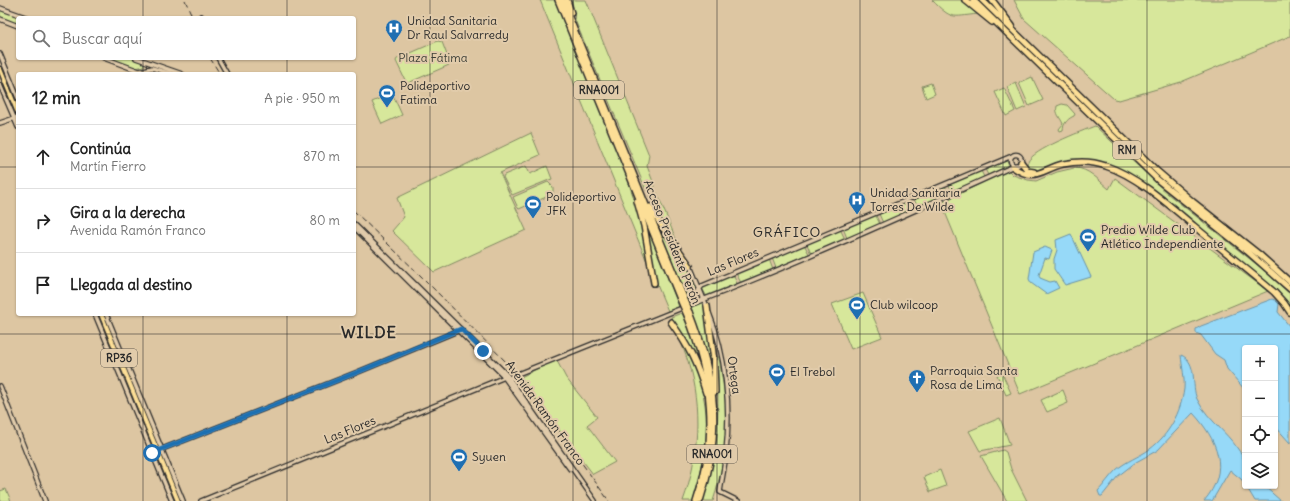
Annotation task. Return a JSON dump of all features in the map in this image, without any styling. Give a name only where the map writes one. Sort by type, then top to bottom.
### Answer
[{"type":"highway","name":"Acceso Presidente Perón","points":[[557,0],[689,313],[697,341],[712,406],[713,449],[700,501]]},
{"type":"highway","name":"Acceso Presidente Perón","points":[[562,0],[636,179],[682,299]]},
{"type":"highway","points":[[567,0],[580,43]]},
{"type":"highway","points":[[965,0],[991,22],[1002,28]]},
{"type":"highway","name":"RN1","points":[[973,0],[1158,180],[1290,289]]},
{"type":"highway","name":"RN1","points":[[982,0],[1121,137],[1174,186],[1261,256],[1290,282]]},
{"type":"highway","points":[[992,0],[1031,48]]},
{"type":"highway","points":[[1021,162],[1028,171],[1032,172],[1038,172],[1072,163],[1094,163],[1110,167],[1137,182],[1169,205],[1274,292],[1290,312]]},
{"type":"highway","points":[[1014,166],[1033,175],[1052,168]]},
{"type":"highway","points":[[630,175],[644,226],[654,283]]},
{"type":"highway","points":[[636,179],[660,223],[690,266]]},
{"type":"highway","points":[[707,306],[715,371],[712,406]]},
{"type":"highway","points":[[671,322],[687,344],[694,358],[712,406]]},
{"type":"highway","name":"Acceso Presidente Perón","points":[[696,501],[704,473],[712,406]]},
{"type":"main road","points":[[0,70],[16,108]]},
{"type":"main road","name":"RP36","points":[[102,316],[178,501]]},
{"type":"street","points":[[0,8],[19,16]]},
{"type":"street","points":[[0,19],[16,24]]},
{"type":"street","points":[[0,54],[16,93]]},
{"type":"street","points":[[109,60],[139,71],[152,68],[165,72]]},
{"type":"street","points":[[143,60],[170,72]]},
{"type":"street","points":[[144,60],[176,72]]},
{"type":"street","points":[[219,60],[226,72]]},
{"type":"street","points":[[0,85],[16,118],[0,123]]},
{"type":"street","points":[[1015,154],[1019,155],[1022,159],[1021,162],[1014,166],[1011,162],[1012,156],[1015,154]]},
{"type":"street","name":"Las Flores","points":[[1012,156],[702,286],[691,305],[959,192],[1014,166]]},
{"type":"street","name":"Avenida Ramón Franco","points":[[356,226],[505,377],[594,501]]},
{"type":"street","name":"Avenida Ramón Franco","points":[[356,230],[510,378],[594,501]]},
{"type":"street","name":"Ortega","points":[[690,266],[719,339],[728,419],[726,454],[720,492],[738,501]]},
{"type":"street","points":[[510,378],[682,308]]},
{"type":"street","points":[[96,316],[172,501]]},
{"type":"street","points":[[107,316],[183,501]]},
{"type":"street","points":[[152,453],[460,330]]},
{"type":"street","name":"Las Flores","points":[[201,501],[505,377]]},
{"type":"street","points":[[0,386],[45,501]]},
{"type":"green space","points":[[540,0],[555,0],[624,168],[639,214],[650,269]]},
{"type":"green space","points":[[572,0],[586,0],[649,155],[647,166],[655,187],[646,190],[575,20]]},
{"type":"green space","points":[[932,0],[963,0],[978,14],[952,16]]},
{"type":"green space","points":[[1014,0],[1290,0],[1290,36],[1181,82],[1119,100],[1114,99],[1024,19]]},
{"type":"green space","points":[[0,9],[20,16],[16,16],[16,23],[0,18]]},
{"type":"green space","name":"Plaza Fátima","points":[[438,41],[442,42],[450,63],[449,65],[408,83],[406,82],[396,61],[397,59]]},
{"type":"green space","points":[[114,60],[137,60],[144,63],[144,66],[136,68]]},
{"type":"green space","points":[[1032,77],[1043,100],[1029,106],[1019,83]]},
{"type":"green space","points":[[931,83],[935,94],[926,98],[922,86]]},
{"type":"green space","points":[[1016,83],[1026,107],[1017,111],[1007,87]]},
{"type":"green space","points":[[1004,88],[1015,111],[1006,116],[995,92]]},
{"type":"green space","name":"Polideportivo Fatima","points":[[392,93],[402,115],[382,124],[372,102]]},
{"type":"green space","points":[[1062,104],[1067,105],[1075,114],[1068,119],[1063,127],[1063,130],[1060,131],[1059,129],[1063,124],[1057,114],[1057,106]]},
{"type":"green space","points":[[1095,126],[1168,194],[1265,271],[1290,294],[1290,308],[1172,206],[1112,166],[1068,161],[1036,171],[1028,168],[1027,165],[1031,157],[1038,152],[1058,141]]},
{"type":"green space","points":[[531,133],[540,155],[500,173],[526,230],[434,272],[392,231],[404,217],[397,198]]},
{"type":"green space","points":[[1007,159],[1010,166],[989,177],[985,169]]},
{"type":"green space","points":[[526,166],[530,174],[547,166],[552,179],[512,195],[503,177],[504,175]]},
{"type":"green space","name":"Predio Wilde Club Atlético Independiente","points":[[1074,168],[1089,172],[1109,189],[1115,178],[1268,291],[1020,394],[945,212],[946,210],[944,210],[941,203],[1008,170],[1013,175],[1036,181],[1057,172]]},
{"type":"green space","points":[[981,171],[985,179],[953,193],[949,185]]},
{"type":"green space","points":[[548,182],[553,187],[553,194],[519,209],[518,208],[513,197]]},
{"type":"green space","points":[[945,186],[949,194],[918,208],[914,199]]},
{"type":"green space","points":[[657,193],[680,249],[678,248],[649,196]]},
{"type":"green space","points":[[910,200],[915,209],[883,223],[879,214]]},
{"type":"green space","points":[[649,210],[688,269],[697,288],[690,302],[689,302]]},
{"type":"green space","points":[[642,212],[679,307],[668,311],[655,280]]},
{"type":"green space","points":[[875,214],[880,224],[847,238],[843,228]]},
{"type":"green space","points":[[840,229],[845,239],[811,254],[807,244]]},
{"type":"green space","points":[[804,244],[809,254],[776,268],[772,258]]},
{"type":"green space","points":[[769,259],[773,270],[741,283],[736,273]]},
{"type":"green space","points":[[733,274],[737,284],[707,297],[702,288]]},
{"type":"green space","name":"Club wilcoop","points":[[863,293],[882,337],[851,349],[832,304]]},
{"type":"green space","points":[[703,302],[707,310],[713,361],[713,381],[705,349],[691,308]]},
{"type":"green space","points":[[682,313],[697,348],[704,381],[686,339],[671,317]]},
{"type":"green space","points":[[678,336],[686,348],[696,371],[702,388],[705,405],[706,436],[704,452],[693,501],[683,501],[695,450],[697,414],[688,362]]},
{"type":"green space","points":[[717,357],[719,357],[724,388],[726,429],[724,450],[719,481],[713,501],[702,501],[712,465],[717,430]]},
{"type":"green space","points":[[556,359],[566,378],[597,417],[587,425],[615,462],[593,474],[519,378]]},
{"type":"green space","points":[[1002,373],[1011,393],[1006,395],[997,375]]},
{"type":"green space","points":[[1063,390],[1068,403],[1047,412],[1041,400]]},
{"type":"green space","points":[[1000,418],[1010,445],[980,451],[969,431]]},
{"type":"green space","points":[[1003,450],[1006,452],[1011,469],[1027,501],[1007,501],[981,456]]},
{"type":"green space","points":[[940,470],[946,486],[930,492],[924,477]]},
{"type":"green space","points":[[6,489],[11,501],[0,501],[0,491]]},
{"type":"water","points":[[1071,234],[1091,277],[1065,285],[1054,269],[1054,259],[1057,250],[1056,240]]},
{"type":"water","points":[[1045,247],[1052,250],[1049,259],[1045,258],[1039,275],[1040,278],[1050,282],[1055,281],[1059,288],[1046,294],[1031,283],[1029,279],[1033,252]]},
{"type":"water","points":[[1272,299],[1279,304],[1278,312],[1290,327],[1290,443],[1278,429],[1278,345],[1242,345],[1242,386],[1227,369],[1224,360],[1215,354],[1201,335],[1196,333],[1196,329]]},
{"type":"water","points":[[1181,355],[1190,363],[1197,399],[1208,415],[1240,451],[1242,456],[1242,480],[1230,470],[1212,501],[1204,501],[1217,478],[1219,466],[1218,455],[1209,433],[1193,413],[1158,450],[1136,462],[1118,476],[1102,496],[1100,496],[1098,491],[1116,470],[1150,449],[1168,430],[1180,406],[1184,389]]},
{"type":"water","points":[[1248,489],[1267,489],[1281,501],[1255,501]]},
{"type":"railway","points":[[185,0],[192,16]]},
{"type":"railway","points":[[211,60],[219,72]]},
{"type":"railway","points":[[356,213],[518,374],[609,501]]},
{"type":"place","name":"Unidad Sanitaria Dr Raul Salvarredy","points":[[394,43]]},
{"type":"place","name":"Polideportivo Fatima","points":[[387,108]]},
{"type":"place","name":"Unidad Sanitaria Torres De Wilde","points":[[857,215]]},
{"type":"place","name":"Polideportivo JFK","points":[[533,219]]},
{"type":"place","name":"Predio Wilde Club Atlético Independiente","points":[[1088,252]]},
{"type":"place","name":"Club wilcoop","points":[[857,320]]},
{"type":"place","name":"El Trebol","points":[[777,387]]},
{"type":"place","name":"Parroquia Santa Rosa de Lima","points":[[917,393]]},
{"type":"place","name":"Syuen","points":[[459,472]]},
{"type":"district","name":"GRÁFICO","points":[[787,232]]},
{"type":"district","name":"WILDE","points":[[369,332]]},
{"type":"route","points":[[152,453],[358,372],[461,329],[483,351]]}]
